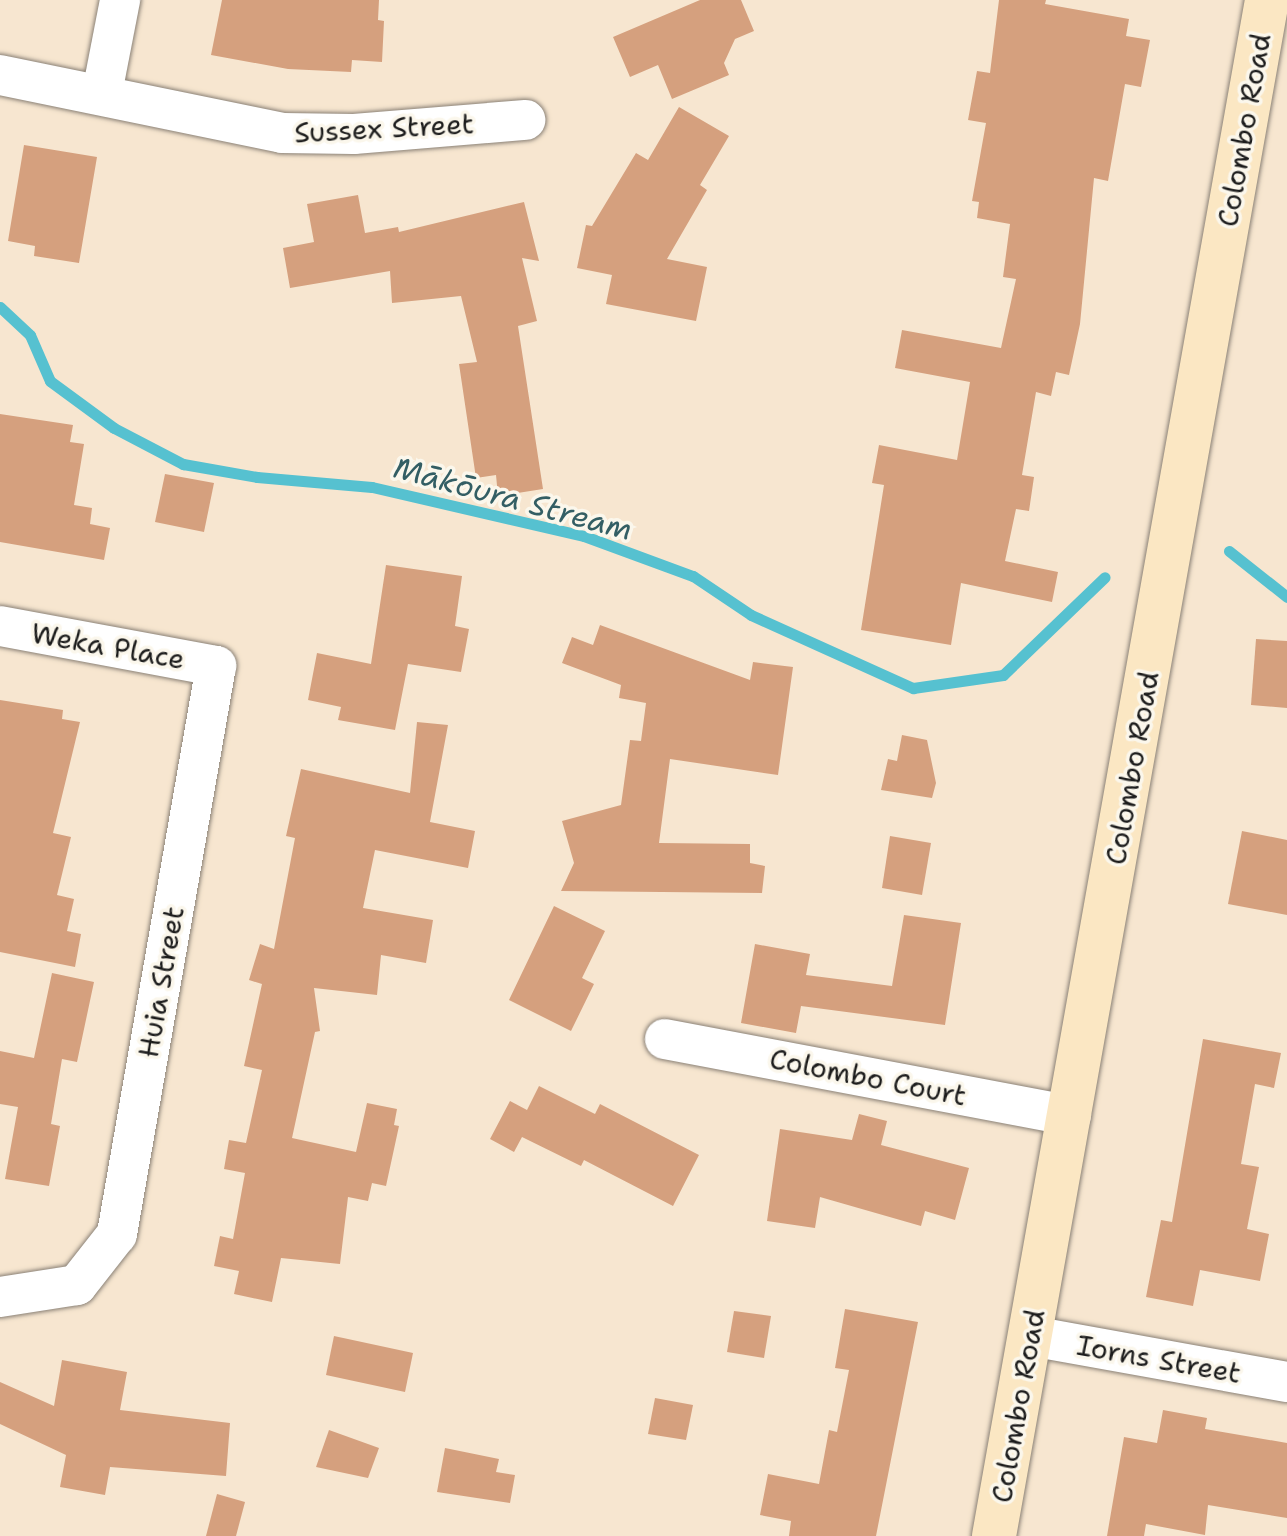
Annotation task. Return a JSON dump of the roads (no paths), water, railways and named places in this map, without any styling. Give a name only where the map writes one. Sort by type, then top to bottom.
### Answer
[{"type":"street","points":[[102,93],[120,0]]},
{"type":"street","name":"Colombo Road","points":[[994,1536],[1267,0]]},
{"type":"street","name":"Sussex Street","points":[[0,75],[102,93],[282,133],[354,134],[525,120]]},
{"type":"street","name":"Weka Place","points":[[0,626],[216,666]]},
{"type":"street","name":"Huia Street","points":[[0,1297],[77,1285],[117,1234],[216,666]]},
{"type":"street","name":"Colombo Court","points":[[665,1039],[1071,1116]]},
{"type":"street","name":"Iorns Street","points":[[1031,1336],[1287,1382]]},
{"type":"waterway","name":"Mākōura Stream","points":[[0,307],[30,335],[50,381],[114,428],[183,464],[257,477],[372,487],[584,536],[693,576],[751,615],[913,688],[1003,675],[1105,577]]},
{"type":"waterway","name":"Mākōura Stream","points":[[1229,551],[1287,597]]}]
